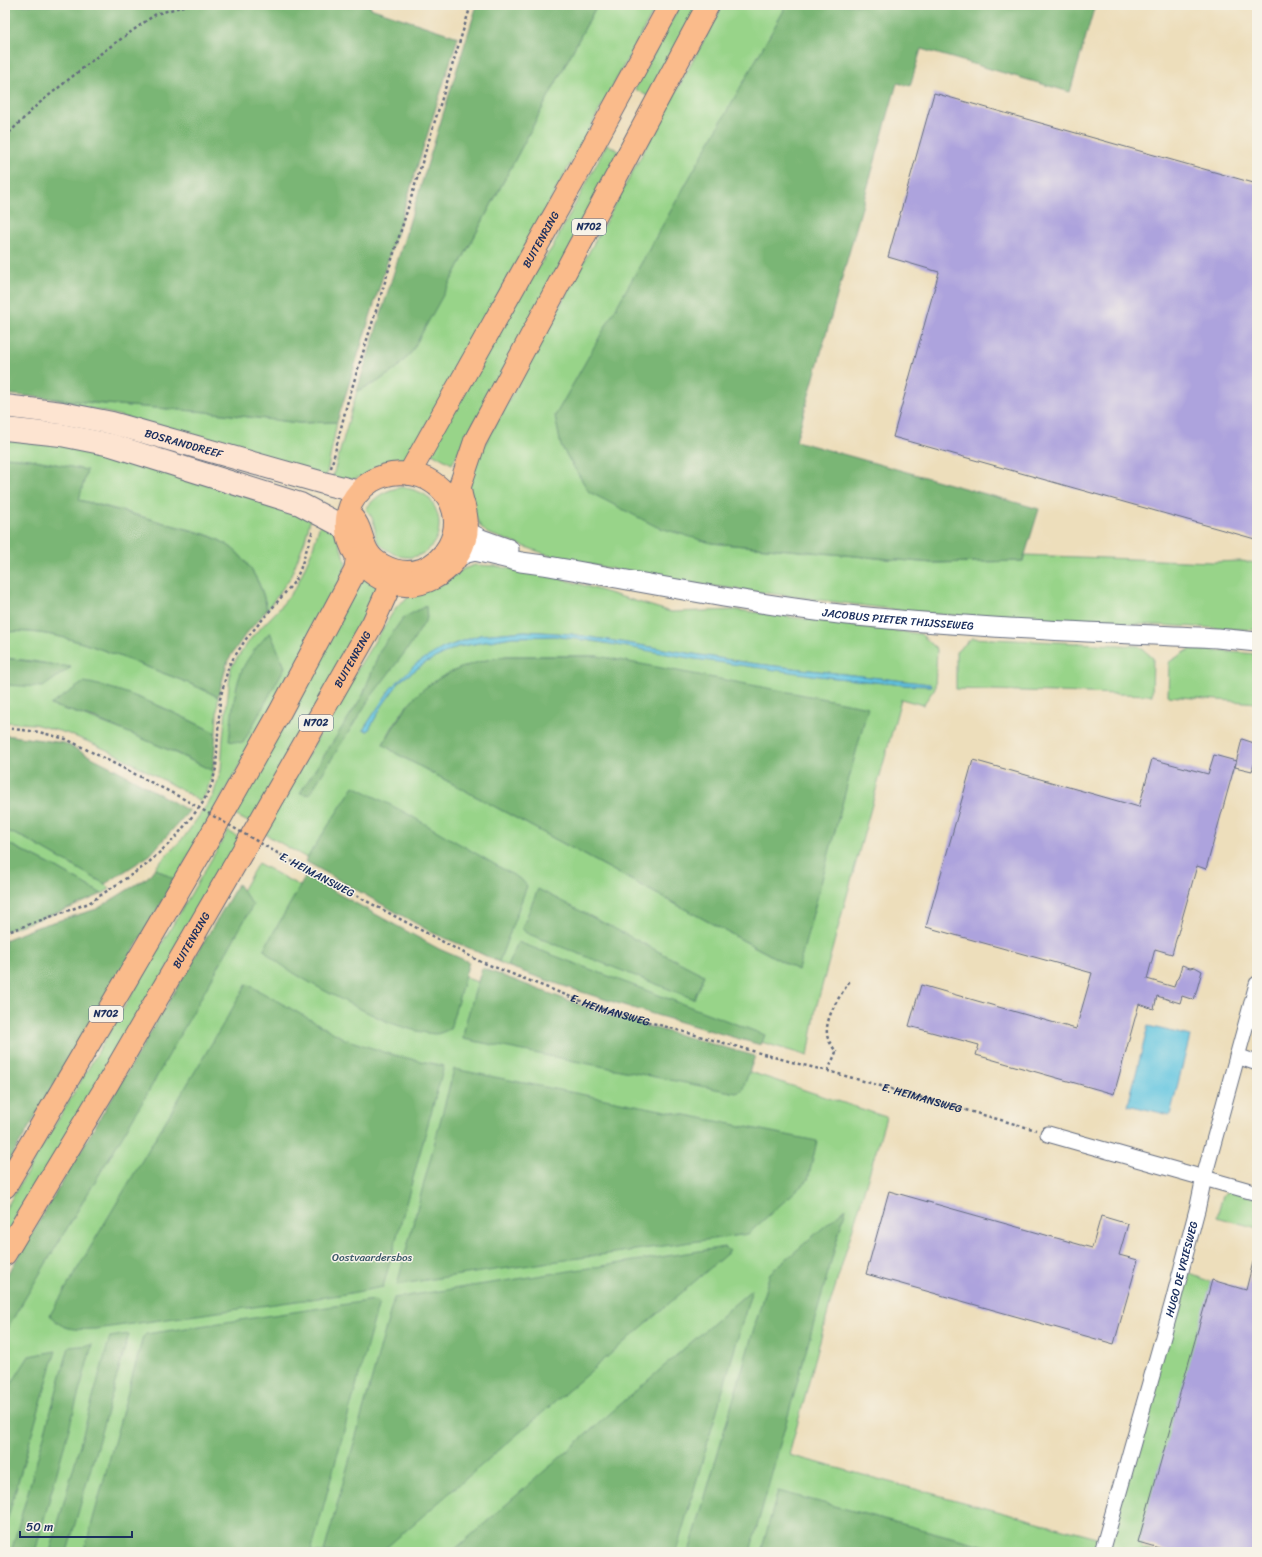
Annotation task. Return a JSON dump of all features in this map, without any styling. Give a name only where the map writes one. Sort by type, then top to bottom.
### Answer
[{"type":"highway","name":"BUITENRING","points":[[410,474],[670,5]]},
{"type":"highway","name":"N702","points":[[454,497],[452,481],[471,450],[708,5]]},
{"type":"highway","points":[[400,580],[413,572],[428,567],[440,559],[461,528],[466,514],[454,497],[430,481],[410,474],[400,473],[382,476],[366,485],[351,506],[348,523],[350,546],[357,558],[369,571],[400,580],[422,583],[439,576],[458,557],[463,544],[461,528]]},
{"type":"highway","points":[[348,523],[354,518],[363,545],[371,558],[390,569],[400,580]]},
{"type":"highway","name":"N702","points":[[5,1187],[207,842],[280,712],[355,571],[357,558]]},
{"type":"highway","name":"BUITENRING","points":[[5,1254],[114,1072],[373,623],[399,590],[400,580]]},
{"type":"main road","name":"BOSRANDDREEF","points":[[5,406],[62,413],[112,423],[360,492]]},
{"type":"main road","name":"BOSRANDDREEF","points":[[5,429],[60,435],[111,445],[300,504],[321,505],[348,523]]},
{"type":"street","name":"JACOBUS PIETER THIJSSEWEG","points":[[461,528],[481,539],[527,556],[543,565]]},
{"type":"street","name":"JACOBUS PIETER THIJSSEWEG","points":[[458,557],[467,553],[475,552],[521,562],[771,605],[840,614],[945,624],[1217,638],[1257,642]]},
{"type":"street","name":"HUGO DE VRIESWEG","points":[[1102,1552],[1184,1259],[1204,1177],[1257,984]]},
{"type":"street","points":[[1237,1056],[1257,1063]]},
{"type":"street","points":[[1048,1134],[1257,1193]]},
{"type":"path","points":[[5,137],[37,106],[104,51],[149,18],[156,14],[188,5]]},
{"type":"path","name":"E. HEIMANSWEG","points":[[5,728],[39,732],[66,739],[182,798],[293,862],[479,961],[599,1008],[798,1064],[828,1071],[1048,1134]]},
{"type":"path","points":[[828,1071],[836,1052],[827,1035],[828,1023],[834,1008],[851,979]]},
{"type":"green space","points":[[5,5],[370,5],[370,8],[458,37],[337,422],[299,423],[207,412],[5,394]]},
{"type":"green space","points":[[477,5],[597,5],[453,277],[411,353],[396,369],[377,382],[357,391]]},
{"type":"green space","points":[[597,5],[657,5],[461,364],[407,459],[355,479],[332,479],[357,391],[377,382],[396,369],[453,277]]},
{"type":"green space","points":[[680,5],[701,5],[651,98],[635,89]]},
{"type":"green space","points":[[723,5],[780,5],[784,10],[711,543],[932,563],[1023,561],[1025,555],[1212,562],[1241,561],[1257,563],[1257,630],[928,614],[658,579],[548,555],[487,533],[481,527],[474,514],[469,486],[479,455]]},
{"type":"green space","points":[[780,5],[1095,5],[1070,92],[921,49],[910,86],[897,83],[796,441],[1039,509],[1023,561],[932,563],[711,543],[657,527],[589,492],[561,446],[555,416],[784,10]]},
{"type":"green space","points":[[607,144],[622,153],[452,464],[430,452],[502,317],[552,248]]},
{"type":"green space","points":[[52,399],[207,412],[299,423],[337,422],[326,478],[173,429]]},
{"type":"green space","points":[[5,434],[96,446],[311,517],[305,540],[290,578],[267,610],[263,593],[251,569],[233,549],[226,544],[195,531],[79,500],[56,464],[30,459],[5,457]]},
{"type":"green space","points":[[5,457],[30,459],[87,470],[79,500],[204,534],[226,544],[239,555],[255,576],[263,593],[267,610],[245,635],[228,660],[218,697],[200,688],[92,646],[57,636],[40,633],[5,632]]},
{"type":"green space","points":[[402,487],[412,489],[428,497],[435,508],[439,520],[439,531],[436,540],[423,553],[414,557],[405,557],[394,554],[377,541],[373,519],[366,509],[373,500],[381,494]]},
{"type":"green space","points":[[321,521],[332,527],[339,542],[346,564],[338,590],[175,880],[155,868],[185,836],[213,796],[221,770],[231,667],[252,637],[278,610],[296,587],[312,551]]},
{"type":"green space","points":[[475,565],[496,566],[553,576],[671,612],[737,610],[921,634],[937,649],[935,688],[923,705],[901,699],[816,1008],[808,1056],[507,966],[433,930],[263,833],[361,663],[397,606],[414,593],[441,585],[463,569]],"holes":[[[525,631],[571,634],[749,663],[930,684],[930,686],[904,685],[827,677],[554,636],[512,637],[457,647],[425,663],[402,680],[443,648],[480,635]],[[506,656],[598,656],[798,970],[397,754],[383,744],[403,710],[428,686],[438,679],[460,669]],[[400,681],[382,706],[368,731],[363,730],[391,688]]]},
{"type":"green space","points":[[366,577],[383,589],[252,824],[233,814],[359,578]]},
{"type":"green space","points":[[426,606],[427,618],[412,643],[370,698],[309,795],[300,793],[363,695],[380,650],[403,618]]},
{"type":"green space","points":[[5,632],[40,633],[57,636],[92,646],[200,688],[218,697],[216,733],[162,707],[130,695],[51,705],[133,735],[213,771],[207,791],[201,801],[118,755],[89,742],[66,733],[34,724],[5,722],[5,685],[15,685],[71,668],[5,658]]},
{"type":"green space","points":[[270,632],[285,667],[243,743],[229,741],[235,696],[242,670],[258,645]]},
{"type":"green space","points":[[972,638],[1139,646],[1153,658],[1152,695],[956,689],[956,652]]},
{"type":"green space","points":[[1190,649],[1257,654],[1257,703],[1168,696],[1169,662]]},
{"type":"green space","points":[[506,656],[598,656],[868,707],[798,970],[397,754],[383,744],[409,704],[428,686],[448,673],[460,668]]},
{"type":"green space","points":[[5,658],[71,667],[43,687],[5,685]]},
{"type":"green space","points":[[84,682],[135,696],[216,733],[213,771],[176,753],[94,718],[50,705]]},
{"type":"green space","points":[[5,735],[64,743],[117,770],[189,811],[150,855],[105,884],[26,839],[5,830]]},
{"type":"green space","points":[[354,786],[406,813],[522,880],[527,886],[499,962],[433,933],[305,861]]},
{"type":"green space","points":[[5,830],[26,839],[105,884],[110,889],[102,894],[55,867],[5,842]]},
{"type":"green space","points":[[228,831],[243,840],[5,1243],[5,1210]]},
{"type":"green space","points":[[5,842],[55,867],[102,894],[70,908],[5,931]]},
{"type":"green space","name":"Oostvaardersbos","points":[[258,863],[469,979],[886,1117],[831,1301],[789,1455],[1101,1539],[1098,1552],[5,1552],[5,1306]]},
{"type":"green space","points":[[155,868],[175,880],[5,1168],[5,940],[37,927],[97,909],[148,877]]},
{"type":"green space","points":[[306,876],[439,949],[469,962],[450,1029],[439,1034],[435,1034],[411,1030],[388,1022],[302,978],[285,967],[264,949]]},
{"type":"green space","points":[[238,884],[253,905],[142,1103],[5,1332],[5,1279]]},
{"type":"green space","points":[[538,889],[704,975],[694,999],[526,933],[522,928]]},
{"type":"green space","points":[[518,942],[765,1035],[761,1045],[665,1018],[507,966]]},
{"type":"green space","points":[[482,968],[604,1014],[755,1056],[742,1091],[736,1093],[463,1039],[465,1025]]},
{"type":"green space","points":[[247,984],[345,1039],[393,1055],[444,1066],[383,1287],[340,1295],[96,1329],[76,1329],[65,1327],[50,1315]]},
{"type":"green space","points":[[454,1069],[817,1141],[808,1180],[748,1234],[397,1285]]},
{"type":"green space","points":[[1230,1191],[1257,1198],[1257,1228],[1217,1217],[1223,1195]]},
{"type":"green space","points":[[846,1208],[750,1552],[689,1552],[770,1273]]},
{"type":"green space","points":[[725,1247],[730,1251],[381,1552],[324,1552],[394,1298]]},
{"type":"green space","points":[[1185,1272],[1216,1284],[1141,1548],[1154,1552],[1105,1552]]},
{"type":"green space","points":[[752,1289],[676,1552],[452,1552]]},
{"type":"green space","points":[[374,1300],[379,1302],[311,1552],[84,1552],[143,1337],[146,1334]]},
{"type":"green space","points":[[129,1334],[67,1552],[50,1552],[110,1337]]},
{"type":"green space","points":[[92,1345],[35,1552],[11,1552],[69,1347]]},
{"type":"green space","points":[[56,1351],[5,1527],[5,1394],[29,1356]]},
{"type":"green space","points":[[778,1491],[1008,1552],[761,1552]]},
{"type":"water","points":[[525,631],[571,634],[749,663],[930,684],[931,686],[904,685],[827,677],[695,659],[599,642],[554,636],[512,637],[457,647],[425,663],[400,681],[382,706],[368,731],[363,730],[391,688],[416,664],[443,648],[480,635]]},
{"type":"water","points":[[1148,1026],[1190,1036],[1170,1115],[1128,1105]]},
{"type":"building","points":[[934,93],[1257,184],[1257,530],[1255,539],[893,437],[939,272],[888,257]]},
{"type":"building","points":[[1242,739],[1257,744],[1257,761],[1255,761],[1252,771],[1235,767]]},
{"type":"building","points":[[1214,755],[1236,761],[1206,869],[1197,866],[1172,954],[1155,949],[1147,979],[1174,987],[1182,965],[1190,968],[1195,967],[1202,971],[1194,1000],[1182,996],[1180,1003],[1157,996],[1154,1009],[1139,1004],[1114,1094],[976,1055],[979,1045],[909,1026],[921,985],[1076,1029],[1092,973],[926,927],[973,760],[1139,807],[1152,759],[1208,774]]},
{"type":"building","points":[[889,1191],[1092,1248],[1101,1216],[1128,1224],[1119,1255],[1138,1260],[1114,1344],[866,1274]]},
{"type":"building","points":[[1253,1262],[1257,1262],[1257,1552],[1173,1552],[1138,1542],[1212,1280],[1246,1290]]}]
